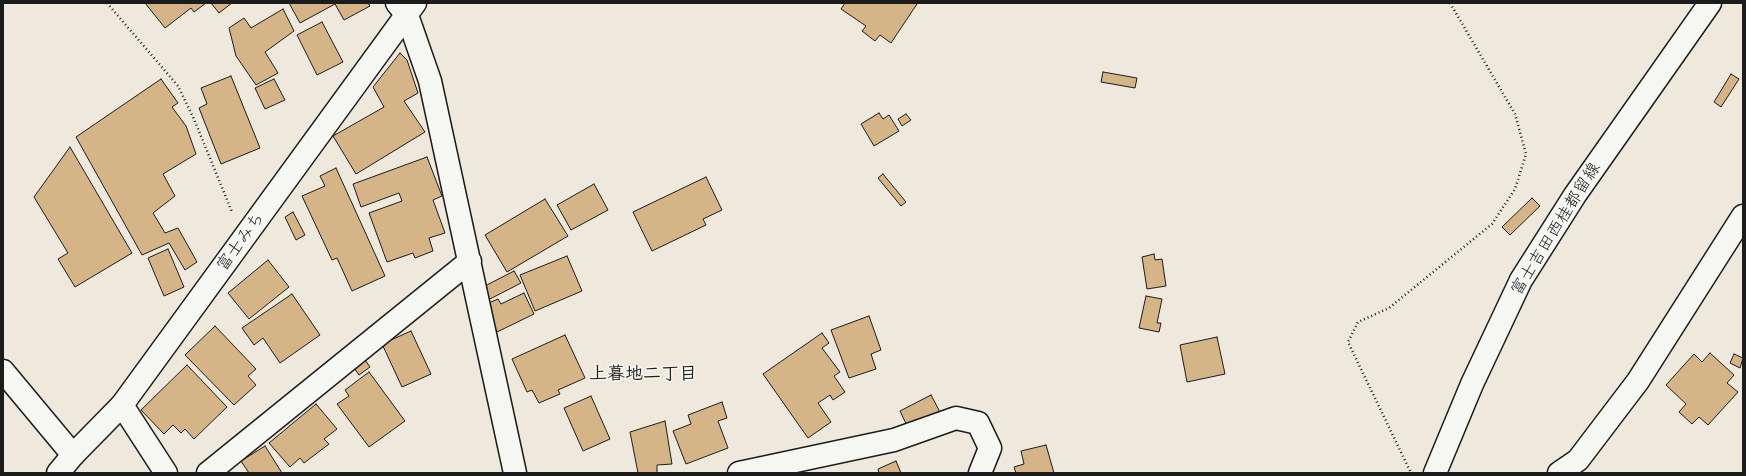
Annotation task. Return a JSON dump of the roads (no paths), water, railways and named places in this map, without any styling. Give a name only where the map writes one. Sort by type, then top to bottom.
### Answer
[{"type":"main road","name":"富士吉田西桂都留線","points":[[1435,473],[1472,384],[1521,280],[1575,194],[1710,3]]},
{"type":"main road","name":"富士みち","points":[[58,473],[73,455],[122,405],[243,239],[406,7]]},
{"type":"main road","points":[[406,7],[430,81],[515,473]]},
{"type":"main road","points":[[1559,473],[1578,460],[1638,381],[1743,216]]},
{"type":"main road","points":[[208,473],[470,261]]},
{"type":"main road","points":[[3,371],[73,455]]},
{"type":"main road","points":[[122,405],[166,473]]},
{"type":"main road","points":[[739,473],[894,440],[956,418],[978,423],[990,448],[980,473]]},
{"type":"district","name":"上暮地二丁目","points":[[643,374]]}]
